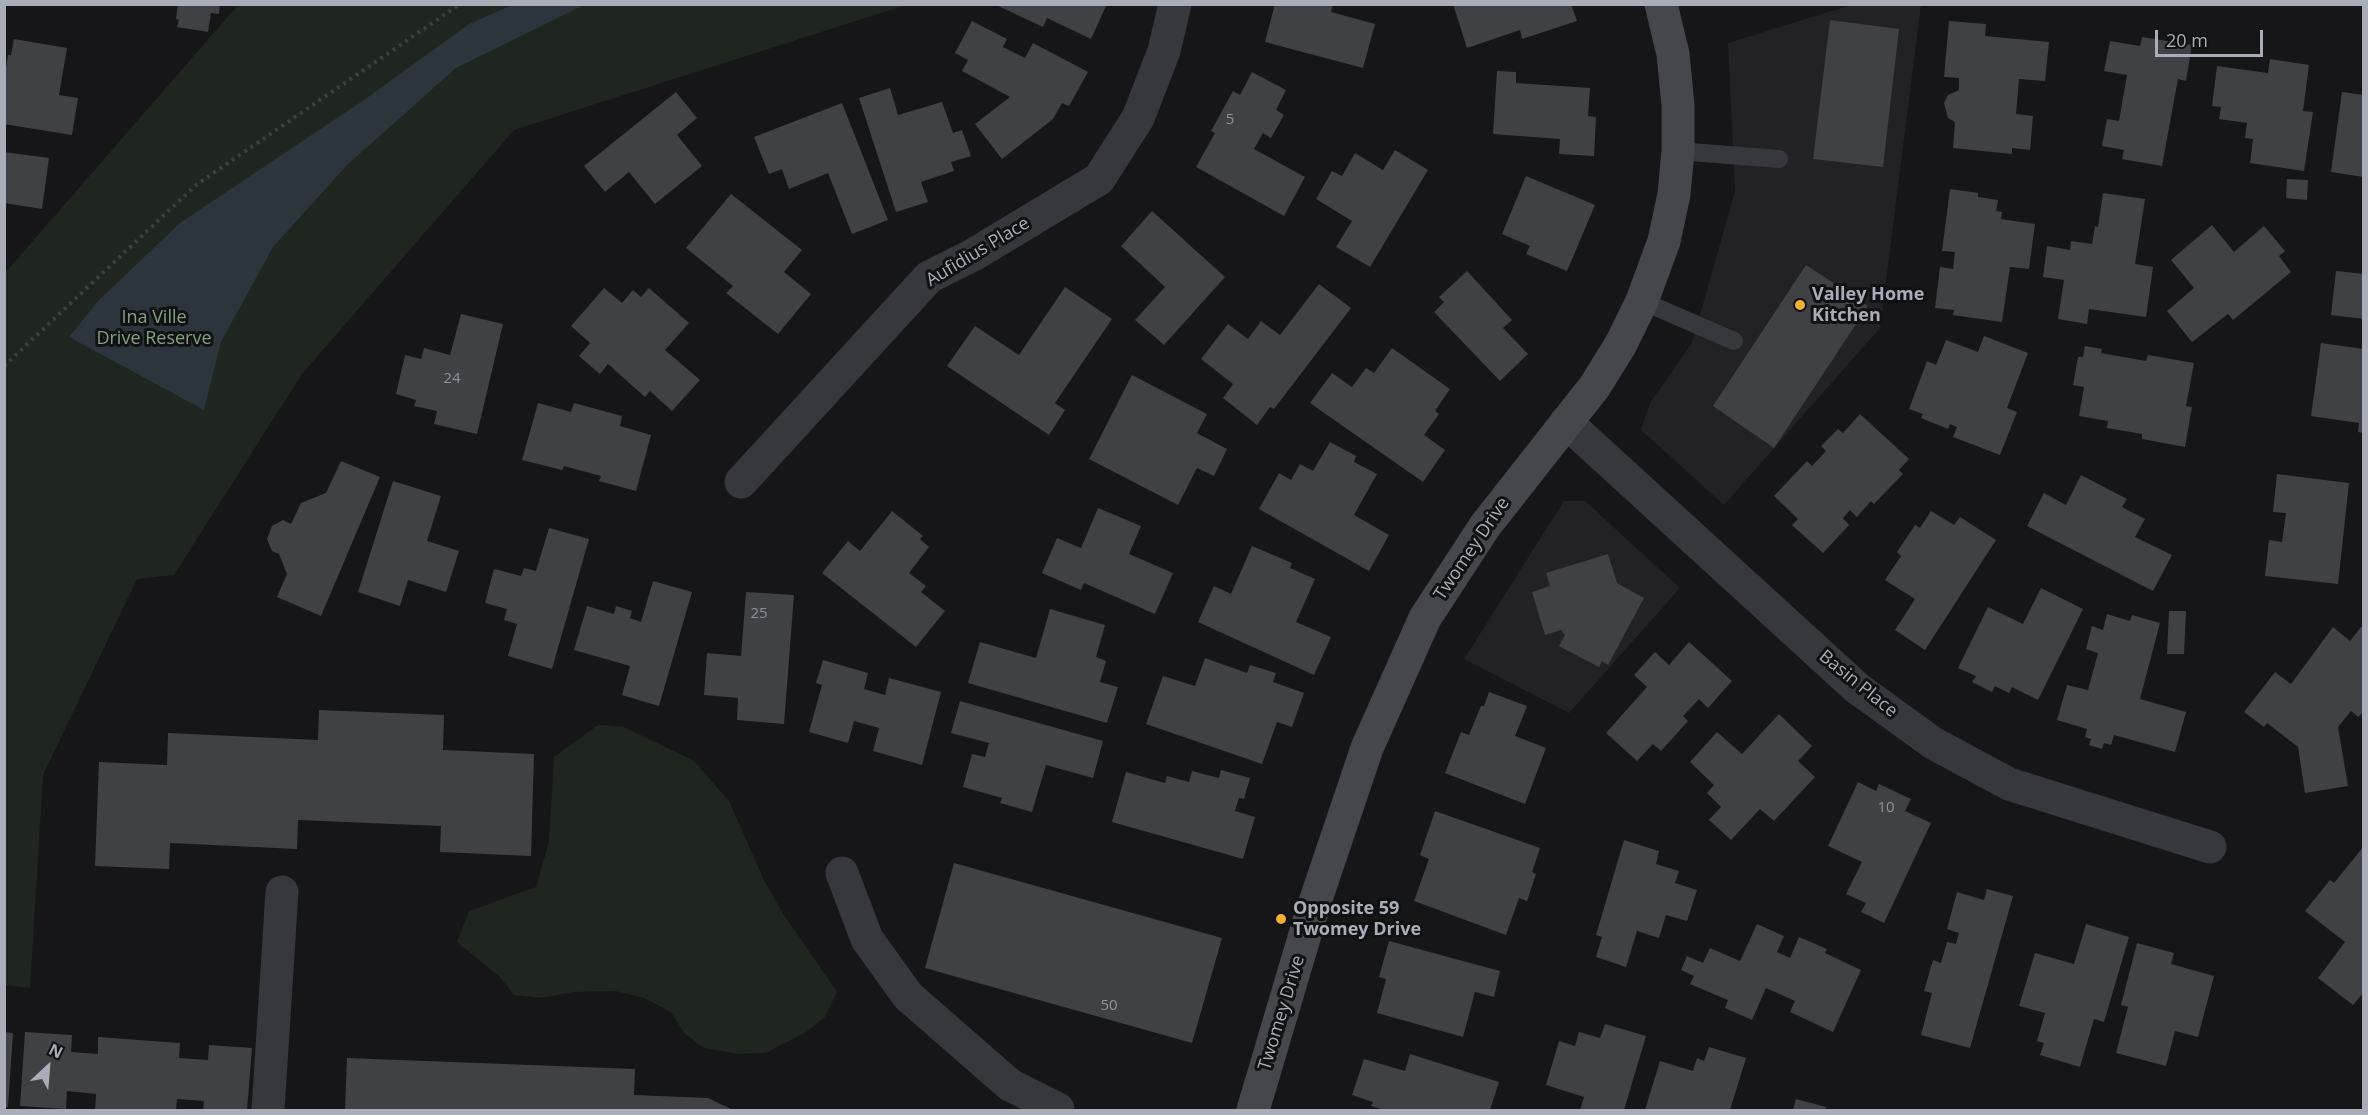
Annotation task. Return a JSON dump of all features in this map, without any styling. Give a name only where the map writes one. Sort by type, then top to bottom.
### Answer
[{"type":"street","name":"Aufidius Place","points":[[741,482],[929,277],[973,255],[1099,179],[1138,118],[1164,51],[1175,4]]},
{"type":"street","name":"Twomey Drive","points":[[1253,1110],[1312,911],[1367,748],[1425,618],[1485,526],[1595,386],[1621,344],[1642,301],[1664,241],[1674,194],[1678,151],[1678,105],[1673,54],[1662,5]]},
{"type":"street","name":"Basin Place","points":[[1566,422],[1857,688],[1933,743],[2009,784],[2210,847]]},
{"type":"street","points":[[842,873],[867,939],[908,996],[1010,1084],[1062,1110]]},
{"type":"street","points":[[268,1110],[282,892]]},
{"type":"lane","points":[[1678,151],[1779,159]]},
{"type":"lane","points":[[1642,301],[1734,341]]},
{"type":"path","points":[[4,366],[196,185],[460,4]]},
{"type":"shaded area","points":[[512,5],[584,5],[456,68],[347,165],[273,247],[221,342],[204,410],[69,337],[99,300],[180,223],[364,100],[469,24]]},
{"type":"shaded area","points":[[1851,5],[1921,5],[1880,328],[1724,505],[1641,430],[1650,403],[1692,343],[1735,191],[1728,43]]},
{"type":"shaded area","points":[[1564,501],[1585,501],[1680,588],[1569,713],[1464,659]]},
{"type":"green space","name":"Ina Ville Drive Reserve","points":[[238,5],[906,5],[514,130],[302,374],[174,575],[137,579],[43,775],[30,988],[5,985],[5,273]]},
{"type":"green space","points":[[598,725],[624,727],[694,761],[729,801],[764,880],[782,912],[837,992],[825,1017],[806,1032],[766,1053],[739,1054],[704,1048],[684,1033],[671,1012],[644,998],[615,991],[574,992],[539,998],[514,995],[500,977],[457,942],[469,911],[536,887],[549,842],[554,757]]},
{"type":"building","points":[[178,4],[220,4],[219,14],[211,13],[208,32],[177,27]]},
{"type":"building","points":[[994,4],[1107,4],[1091,39],[1047,18],[1043,27]]},
{"type":"building","points":[[1275,4],[1333,4],[1331,12],[1375,24],[1363,68],[1265,42]]},
{"type":"building","points":[[1453,4],[1571,4],[1577,21],[1522,39],[1520,30],[1467,48]]},
{"type":"building","points":[[1830,20],[1899,29],[1883,167],[1813,159]]},
{"type":"building","points":[[972,21],[1007,39],[1003,47],[1025,58],[1033,43],[1088,72],[1069,106],[1062,103],[1053,119],[1002,159],[975,124],[1010,97],[962,71],[968,60],[955,53]]},
{"type":"building","points":[[1949,21],[1986,24],[1985,36],[2049,42],[2045,81],[2019,79],[2016,114],[2033,116],[2030,150],[2012,148],[2012,154],[1953,148],[1955,122],[1948,118],[1944,103],[1948,95],[1959,90],[1959,78],[1944,77]]},
{"type":"building","points":[[2142,37],[2192,45],[2186,81],[2178,79],[2162,166],[2122,159],[2124,150],[2102,146],[2107,119],[2119,121],[2127,75],[2104,71],[2110,41],[2140,46]]},
{"type":"building","points":[[14,39],[67,48],[59,95],[78,98],[72,135],[4,124],[4,80],[8,55],[11,55]]},
{"type":"building","points":[[2270,59],[2309,65],[2303,111],[2313,112],[2304,171],[2250,163],[2253,139],[2245,138],[2247,123],[2219,119],[2221,107],[2212,106],[2217,66],[2268,73]]},
{"type":"building","points":[[1497,71],[1516,72],[1516,83],[1590,88],[1588,116],[1596,117],[1594,156],[1559,154],[1560,139],[1493,134]]},
{"type":"building","points":[[1252,72],[1286,90],[1276,110],[1284,115],[1271,138],[1263,133],[1254,149],[1305,177],[1284,216],[1196,167],[1215,133],[1211,131],[1233,91],[1240,95]]},
{"type":"building","points":[[890,88],[898,115],[942,102],[953,133],[962,130],[971,156],[951,162],[954,171],[921,182],[928,202],[896,212],[859,98]]},
{"type":"building","points":[[676,92],[697,118],[677,135],[702,166],[655,204],[629,172],[605,192],[584,166]]},
{"type":"building","points":[[2342,92],[2364,95],[2364,177],[2331,172]]},
{"type":"building","points":[[842,103],[888,220],[852,234],[828,173],[789,189],[782,169],[769,174],[754,137]]},
{"type":"building","points":[[1395,150],[1428,170],[1370,267],[1336,247],[1352,221],[1316,199],[1332,171],[1342,176],[1355,153],[1383,170]]},
{"type":"building","points":[[4,152],[49,158],[42,209],[4,203]]},
{"type":"building","points":[[1526,176],[1595,205],[1567,271],[1526,254],[1530,246],[1502,234]]},
{"type":"building","points":[[2287,179],[2308,180],[2307,200],[2286,198]]},
{"type":"building","points":[[1950,189],[1978,193],[1978,197],[1998,200],[1996,211],[2002,212],[2001,219],[2035,224],[2029,269],[2010,267],[2002,322],[1953,315],[1954,310],[1935,308],[1940,267],[1953,269],[1955,252],[1942,251]]},
{"type":"building","points":[[2103,193],[2145,199],[2135,264],[2153,267],[2146,317],[2089,309],[2087,324],[2058,319],[2064,280],[2043,277],[2047,246],[2070,250],[2071,241],[2092,244],[2095,226],[2098,227]]},
{"type":"building","points":[[731,194],[802,250],[784,272],[811,294],[778,334],[726,293],[733,286],[686,248]]},
{"type":"building","points":[[1152,211],[1225,277],[1164,345],[1135,320],[1165,287],[1121,246]]},
{"type":"building","points":[[2212,225],[2234,252],[2264,226],[2285,251],[2279,256],[2291,272],[2233,320],[2228,314],[2192,342],[2167,311],[2194,288],[2171,260]]},
{"type":"building","points":[[1806,265],[1868,306],[1774,448],[1713,406]]},
{"type":"building","points":[[1467,271],[1512,320],[1503,328],[1528,354],[1500,381],[1434,312],[1444,302],[1439,297]]},
{"type":"building","points":[[2336,271],[2364,274],[2364,319],[2331,315]]},
{"type":"building","points":[[1319,284],[1351,308],[1274,409],[1270,407],[1257,425],[1223,398],[1233,384],[1201,359],[1228,324],[1248,339],[1261,321],[1280,335]]},
{"type":"building","points":[[1065,287],[1112,319],[1055,403],[1065,410],[1049,435],[947,366],[975,326],[1019,355]]},
{"type":"building","points":[[604,288],[622,303],[633,290],[641,297],[649,288],[689,323],[665,350],[700,380],[672,411],[650,391],[645,397],[608,364],[600,374],[579,356],[590,343],[571,326]]},
{"type":"building","points":[[461,314],[503,324],[477,434],[434,424],[437,411],[414,406],[416,400],[396,394],[405,355],[421,359],[424,348],[450,355]]},
{"type":"building","points":[[1984,336],[2028,353],[2007,408],[2017,412],[2000,455],[1953,437],[1957,427],[1950,424],[1948,429],[1921,418],[1923,414],[1909,409],[1927,361],[1936,365],[1946,340],[1978,352]]},
{"type":"building","points":[[2321,343],[2364,349],[2364,433],[2358,432],[2359,423],[2311,416]]},
{"type":"building","points":[[2085,346],[2102,349],[2101,353],[2146,361],[2148,355],[2194,363],[2186,406],[2192,407],[2185,447],[2142,439],[2142,434],[2107,428],[2108,421],[2079,416],[2084,387],[2073,385],[2078,357],[2083,357]]},
{"type":"building","points":[[1392,348],[1450,389],[1435,411],[1439,414],[1424,435],[1445,450],[1423,482],[1310,403],[1332,373],[1352,387],[1366,368],[1374,373]]},
{"type":"building","points":[[1132,375],[1207,414],[1197,433],[1227,449],[1214,476],[1197,468],[1178,505],[1089,459]]},
{"type":"building","points":[[538,403],[571,412],[574,403],[622,416],[620,426],[651,435],[636,491],[599,481],[601,476],[564,466],[562,470],[522,460]]},
{"type":"building","points":[[1860,414],[1909,459],[1899,470],[1903,474],[1874,504],[1871,501],[1857,517],[1850,510],[1843,518],[1849,525],[1823,553],[1792,525],[1798,519],[1774,496],[1807,461],[1812,466],[1826,451],[1821,446],[1838,429],[1843,433]]},
{"type":"building","points":[[1330,442],[1356,456],[1354,462],[1377,474],[1354,515],[1389,535],[1369,571],[1259,509],[1279,473],[1291,480],[1300,464],[1313,471]]},
{"type":"building","points":[[341,461],[380,477],[321,616],[277,597],[287,574],[279,554],[272,551],[267,539],[272,526],[283,520],[291,524],[301,503],[326,493]]},
{"type":"building","points":[[2277,474],[2349,483],[2338,584],[2265,576],[2269,540],[2282,542],[2286,513],[2273,512]]},
{"type":"building","points":[[2081,475],[2127,499],[2122,507],[2145,519],[2135,537],[2172,555],[2153,591],[2027,526],[2044,493],[2066,505]]},
{"type":"building","points":[[393,481],[441,496],[427,541],[459,551],[446,592],[408,580],[400,606],[358,592]]},
{"type":"building","points":[[1098,508],[1141,526],[1129,554],[1173,573],[1155,614],[1084,583],[1081,590],[1042,573],[1057,538],[1081,548]]},
{"type":"building","points":[[892,511],[923,536],[920,539],[929,547],[909,573],[926,586],[921,592],[945,611],[916,647],[822,573],[848,541],[860,551]]},
{"type":"building","points":[[1931,511],[1954,525],[1960,517],[1996,540],[1925,650],[1895,630],[1915,599],[1885,580],[1901,556],[1897,552],[1915,525],[1920,528]]},
{"type":"building","points":[[549,528],[589,539],[552,669],[508,656],[517,624],[504,620],[507,609],[485,603],[494,569],[521,576],[524,568],[536,571]]},
{"type":"building","points":[[1252,546],[1292,563],[1290,568],[1315,579],[1296,622],[1331,637],[1314,675],[1198,622],[1214,586],[1231,594]]},
{"type":"building","points":[[1608,554],[1617,583],[1644,598],[1608,665],[1602,661],[1599,667],[1559,646],[1565,635],[1561,630],[1545,635],[1532,592],[1550,586],[1546,573]]},
{"type":"building","points":[[653,581],[692,592],[659,706],[622,695],[630,666],[574,650],[587,606],[614,614],[616,606],[632,611],[630,618],[641,622]]},
{"type":"building","points":[[2041,588],[2083,609],[2038,700],[2012,687],[2009,693],[1995,686],[1992,692],[1972,682],[1976,676],[1958,668],[1988,607],[2023,624]]},
{"type":"building","points":[[746,592],[794,595],[784,724],[737,720],[738,698],[704,695],[707,653],[741,656]]},
{"type":"building","points":[[1050,609],[1105,625],[1096,657],[1106,661],[1100,682],[1118,687],[1107,723],[968,683],[980,642],[1036,658]]},
{"type":"building","points":[[2169,611],[2186,611],[2184,654],[2167,654]]},
{"type":"building","points":[[2107,614],[2130,621],[2132,615],[2160,623],[2140,699],[2186,712],[2175,752],[2114,735],[2111,745],[2104,743],[2102,749],[2089,745],[2091,739],[2085,737],[2087,729],[2057,720],[2067,685],[2088,690],[2098,653],[2086,649],[2092,626],[2103,630]]},
{"type":"building","points":[[2333,627],[2350,641],[2361,627],[2364,629],[2364,711],[2358,717],[2351,711],[2338,727],[2348,786],[2305,793],[2298,747],[2267,723],[2264,727],[2244,712],[2275,672],[2291,684]]},
{"type":"building","points":[[1689,642],[1732,681],[1708,708],[1699,699],[1683,716],[1688,721],[1661,751],[1653,744],[1637,761],[1606,733],[1647,687],[1634,675],[1655,652],[1669,665]]},
{"type":"building","points":[[1205,658],[1247,673],[1250,665],[1276,673],[1273,682],[1304,693],[1292,727],[1277,722],[1262,764],[1146,724],[1163,676],[1195,686]]},
{"type":"building","points":[[823,660],[868,673],[864,689],[885,695],[889,678],[941,692],[922,765],[873,751],[879,728],[854,721],[848,743],[809,732],[822,685],[816,683]]},
{"type":"building","points":[[1489,692],[1527,706],[1515,736],[1546,748],[1525,804],[1445,773],[1461,732],[1469,735]]},
{"type":"building","points":[[960,701],[1103,741],[1093,778],[1046,765],[1032,812],[1000,803],[1002,798],[963,787],[972,754],[985,757],[989,743],[951,733]]},
{"type":"building","points":[[319,710],[444,715],[443,750],[534,754],[531,856],[440,852],[441,826],[298,820],[297,849],[170,843],[169,869],[95,866],[99,762],[167,765],[168,733],[318,740]]},
{"type":"building","points":[[1779,714],[1812,746],[1798,761],[1815,777],[1774,821],[1760,809],[1731,840],[1709,820],[1721,807],[1707,793],[1714,785],[1690,762],[1717,732],[1742,754]]},
{"type":"building","points":[[1221,770],[1250,778],[1244,799],[1239,798],[1235,811],[1255,817],[1243,859],[1112,822],[1126,772],[1165,783],[1167,776],[1189,782],[1192,771],[1219,778]]},
{"type":"building","points":[[1858,782],[1876,791],[1879,784],[1911,799],[1905,811],[1931,823],[1884,923],[1861,912],[1866,903],[1846,894],[1862,862],[1828,846]]},
{"type":"building","points":[[1435,811],[1540,848],[1532,872],[1536,874],[1527,901],[1519,898],[1506,935],[1414,901],[1429,859],[1420,855]]},
{"type":"building","points":[[1624,840],[1659,851],[1656,864],[1679,871],[1675,883],[1697,890],[1687,921],[1666,915],[1659,938],[1637,931],[1626,967],[1596,957],[1602,937],[1596,935]]},
{"type":"building","points":[[2364,846],[2364,992],[2353,1005],[2318,978],[2345,942],[2305,911],[2330,880],[2334,883]]},
{"type":"building","points":[[954,863],[1222,938],[1192,1043],[925,968]]},
{"type":"building","points":[[1987,889],[2013,896],[1970,1048],[1921,1035],[1932,993],[1924,991],[1933,960],[1941,963],[1947,942],[1956,944],[1959,933],[1947,929],[1957,892],[1984,900]]},
{"type":"building","points":[[1757,924],[1784,936],[1777,952],[1790,958],[1799,937],[1827,949],[1825,953],[1861,970],[1833,1032],[1790,1012],[1795,1001],[1766,988],[1752,1020],[1725,1008],[1728,1000],[1690,984],[1694,976],[1681,970],[1687,956],[1703,963],[1710,948],[1740,961]]},
{"type":"building","points":[[2086,924],[2129,937],[2104,1022],[2094,1019],[2080,1067],[2040,1055],[2044,1043],[2037,1041],[2045,1013],[2019,1006],[2035,953],[2074,964]]},
{"type":"building","points":[[1389,941],[1500,971],[1494,997],[1475,992],[1463,1037],[1377,1013],[1386,979],[1379,977]]},
{"type":"building","points":[[2137,943],[2174,953],[2171,964],[2214,976],[2198,1037],[2175,1031],[2166,1066],[2116,1053],[2128,1007],[2121,1005]]},
{"type":"building","points":[[1605,1024],[1646,1036],[1624,1110],[1580,1110],[1584,1097],[1546,1085],[1559,1041],[1575,1046],[1579,1032],[1600,1038]]},
{"type":"building","points":[[4,1032],[13,1033],[8,1107],[4,1107]]},
{"type":"building","points":[[25,1032],[72,1035],[71,1052],[98,1054],[98,1037],[180,1043],[179,1058],[208,1060],[209,1045],[252,1048],[247,1110],[203,1110],[204,1101],[177,1099],[176,1110],[95,1110],[96,1094],[67,1091],[66,1109],[20,1106]]},
{"type":"building","points":[[1709,1047],[1746,1058],[1730,1110],[1645,1110],[1660,1061],[1693,1071],[1697,1058],[1704,1061]]},
{"type":"building","points":[[1410,1054],[1499,1082],[1490,1110],[1385,1110],[1371,1106],[1373,1102],[1352,1095],[1364,1059],[1405,1071]]},
{"type":"building","points":[[347,1058],[635,1069],[634,1095],[708,1098],[733,1110],[345,1110]]},
{"type":"building","points":[[1796,1099],[1826,1107],[1825,1110],[1793,1110]]},
{"type":"place","name":"Valley Home Kitchen","points":[[1800,305]]},
{"type":"place","name":"Opposite 59 Twomey Drive","points":[[1281,919]]}]
